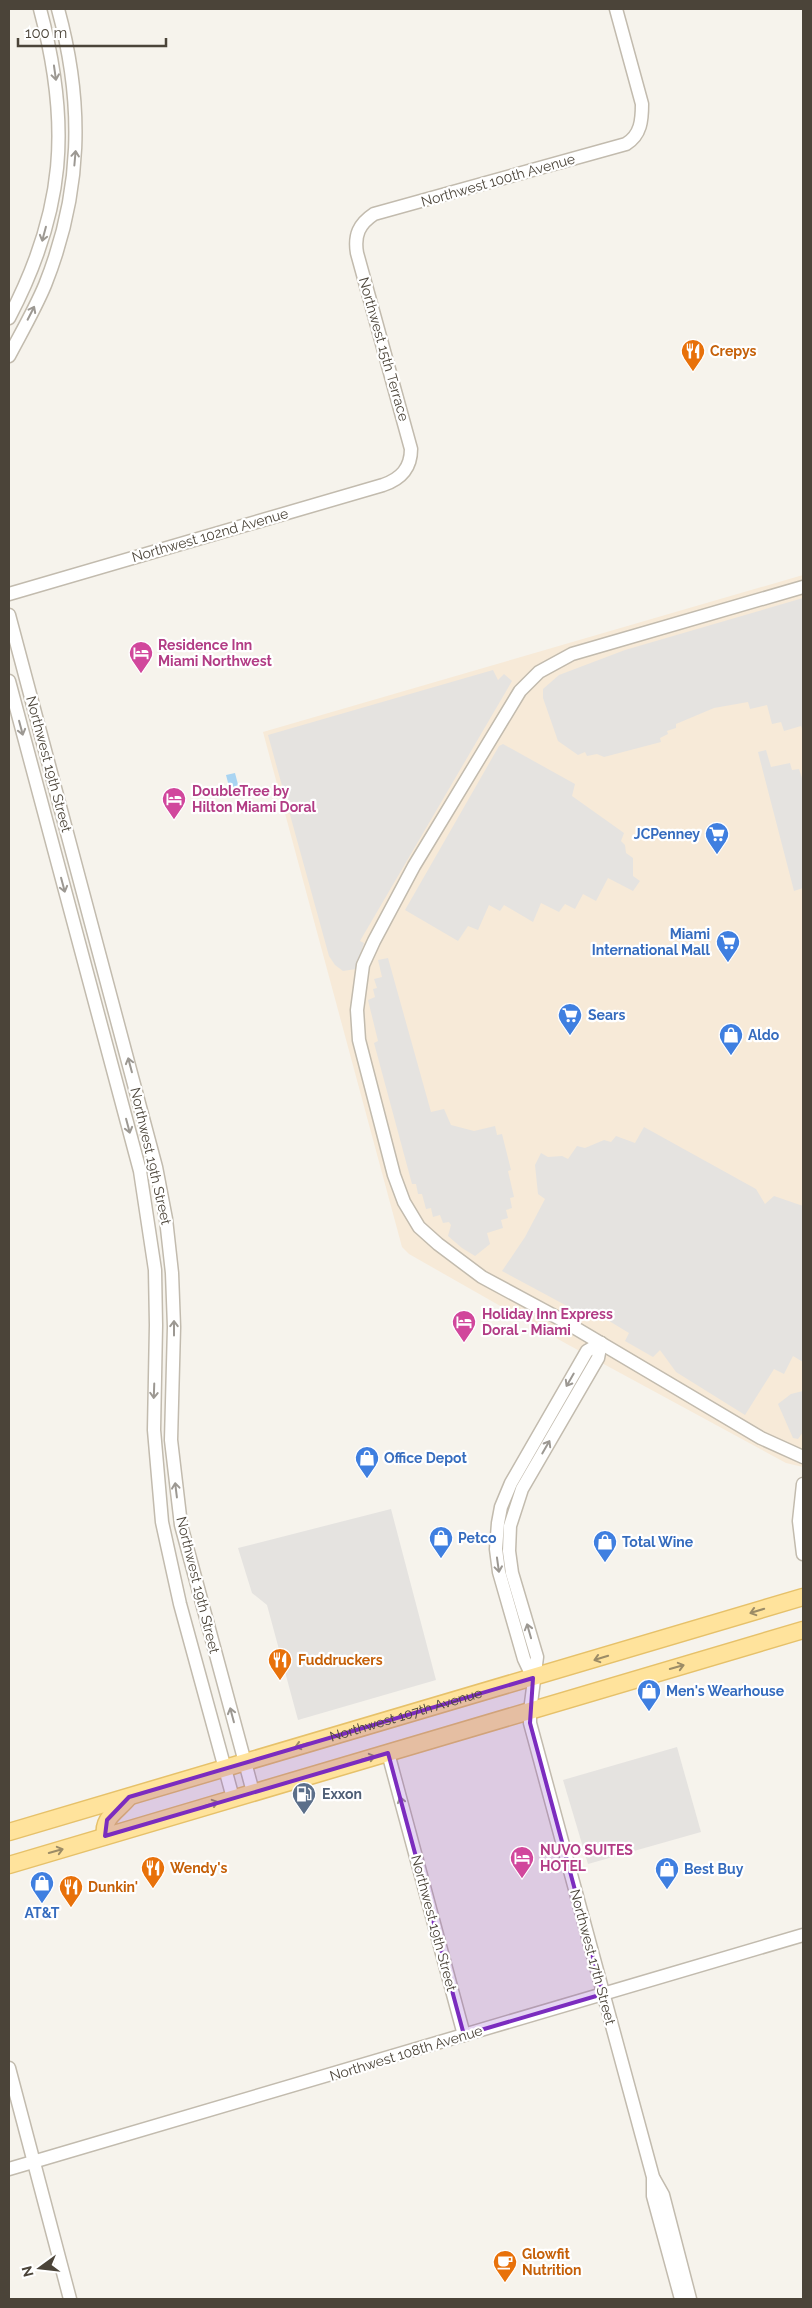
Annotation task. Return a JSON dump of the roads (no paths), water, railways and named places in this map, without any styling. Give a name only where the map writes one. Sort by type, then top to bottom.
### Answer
[{"type":"main road","name":"Northwest 107th Avenue","points":[[9,1832],[803,1597]]},
{"type":"main road","points":[[9,1864],[803,1630]]},
{"type":"main road","points":[[106,1836],[104,1828],[107,1820],[118,1811],[129,1797]]},
{"type":"street","points":[[9,318],[39,253],[52,206],[57,170],[58,98],[53,62],[40,9]]},
{"type":"street","points":[[9,356],[45,286],[67,218],[73,182],[76,110],[70,58],[58,9]]},
{"type":"street","name":"Northwest 100th Avenue","points":[[360,228],[367,219],[381,212],[626,144],[637,134],[642,118],[642,104],[616,9]]},
{"type":"street","name":"Northwest 15th Terrace","points":[[360,228],[356,239],[357,253],[411,449],[411,458],[406,470]]},
{"type":"street","name":"Northwest 102nd Avenue","points":[[9,594],[383,485],[399,478],[406,470]]},
{"type":"street","points":[[803,587],[572,654],[539,672],[520,692],[414,866],[363,965],[357,1010],[359,1040],[394,1175],[404,1202],[420,1227],[438,1244],[482,1277],[601,1343],[761,1438],[803,1457]]},
{"type":"street","name":"Northwest 19th Street","points":[[9,615],[156,1166],[166,1219],[172,1273],[174,1327],[171,1440],[180,1525],[253,1792]]},
{"type":"street","name":"Northwest 19th Street","points":[[9,681],[133,1146],[145,1198],[154,1270],[156,1325],[154,1430],[161,1513],[178,1595],[233,1798]]},
{"type":"street","points":[[533,1678],[524,1659],[499,1572],[496,1541],[500,1515],[506,1494],[519,1468],[587,1351],[601,1343]]},
{"type":"street","points":[[803,1484],[799,1521],[803,1554]]},
{"type":"street","name":"Northwest 17th Street","points":[[533,1678],[530,1723],[653,2177],[663,2195],[690,2299]]},
{"type":"street","name":"Northwest 19th Street","points":[[388,1753],[464,2036]]},
{"type":"street","name":"Northwest 108th Avenue","points":[[9,2169],[803,1935]]},
{"type":"street","points":[[9,2068],[70,2299]]},
{"type":"street","name":"Northwest 17th Street","points":[[653,2177],[653,2196],[681,2299]]},
{"type":"water","points":[[235,773],[240,792],[231,794],[226,775]]},
{"type":"place","name":"Crepys","points":[[693,372]]},
{"type":"place","name":"Residence Inn Miami Northwest","points":[[141,674]]},
{"type":"place","name":"DoubleTree by Hilton Miami Doral","points":[[174,820]]},
{"type":"place","name":"JCPenney","points":[[717,855]]},
{"type":"place","name":"Miami International Mall","points":[[728,963]]},
{"type":"place","name":"Sears","points":[[570,1036]]},
{"type":"place","name":"Aldo","points":[[731,1056]]},
{"type":"place","name":"Holiday Inn Express Doral - Miami","points":[[464,1343]]},
{"type":"place","name":"Office Depot","points":[[367,1479]]},
{"type":"place","name":"Petco","points":[[441,1559]]},
{"type":"place","name":"Total Wine","points":[[605,1563]]},
{"type":"place","name":"Fuddruckers","points":[[280,1681]]},
{"type":"place","name":"Men's Wearhouse","points":[[649,1712]]},
{"type":"place","name":"Exxon","points":[[304,1815]]},
{"type":"place","name":"NUVO SUITES HOTEL","points":[[522,1879]]},
{"type":"place","name":"Wendy's","points":[[153,1889]]},
{"type":"place","name":"Best Buy","points":[[667,1890]]},
{"type":"place","name":"AT&T","points":[[42,1904]]},
{"type":"place","name":"Dunkin'","points":[[71,1908]]},
{"type":"place","name":"Glowfit Nutrition","points":[[505,2283]]}]
